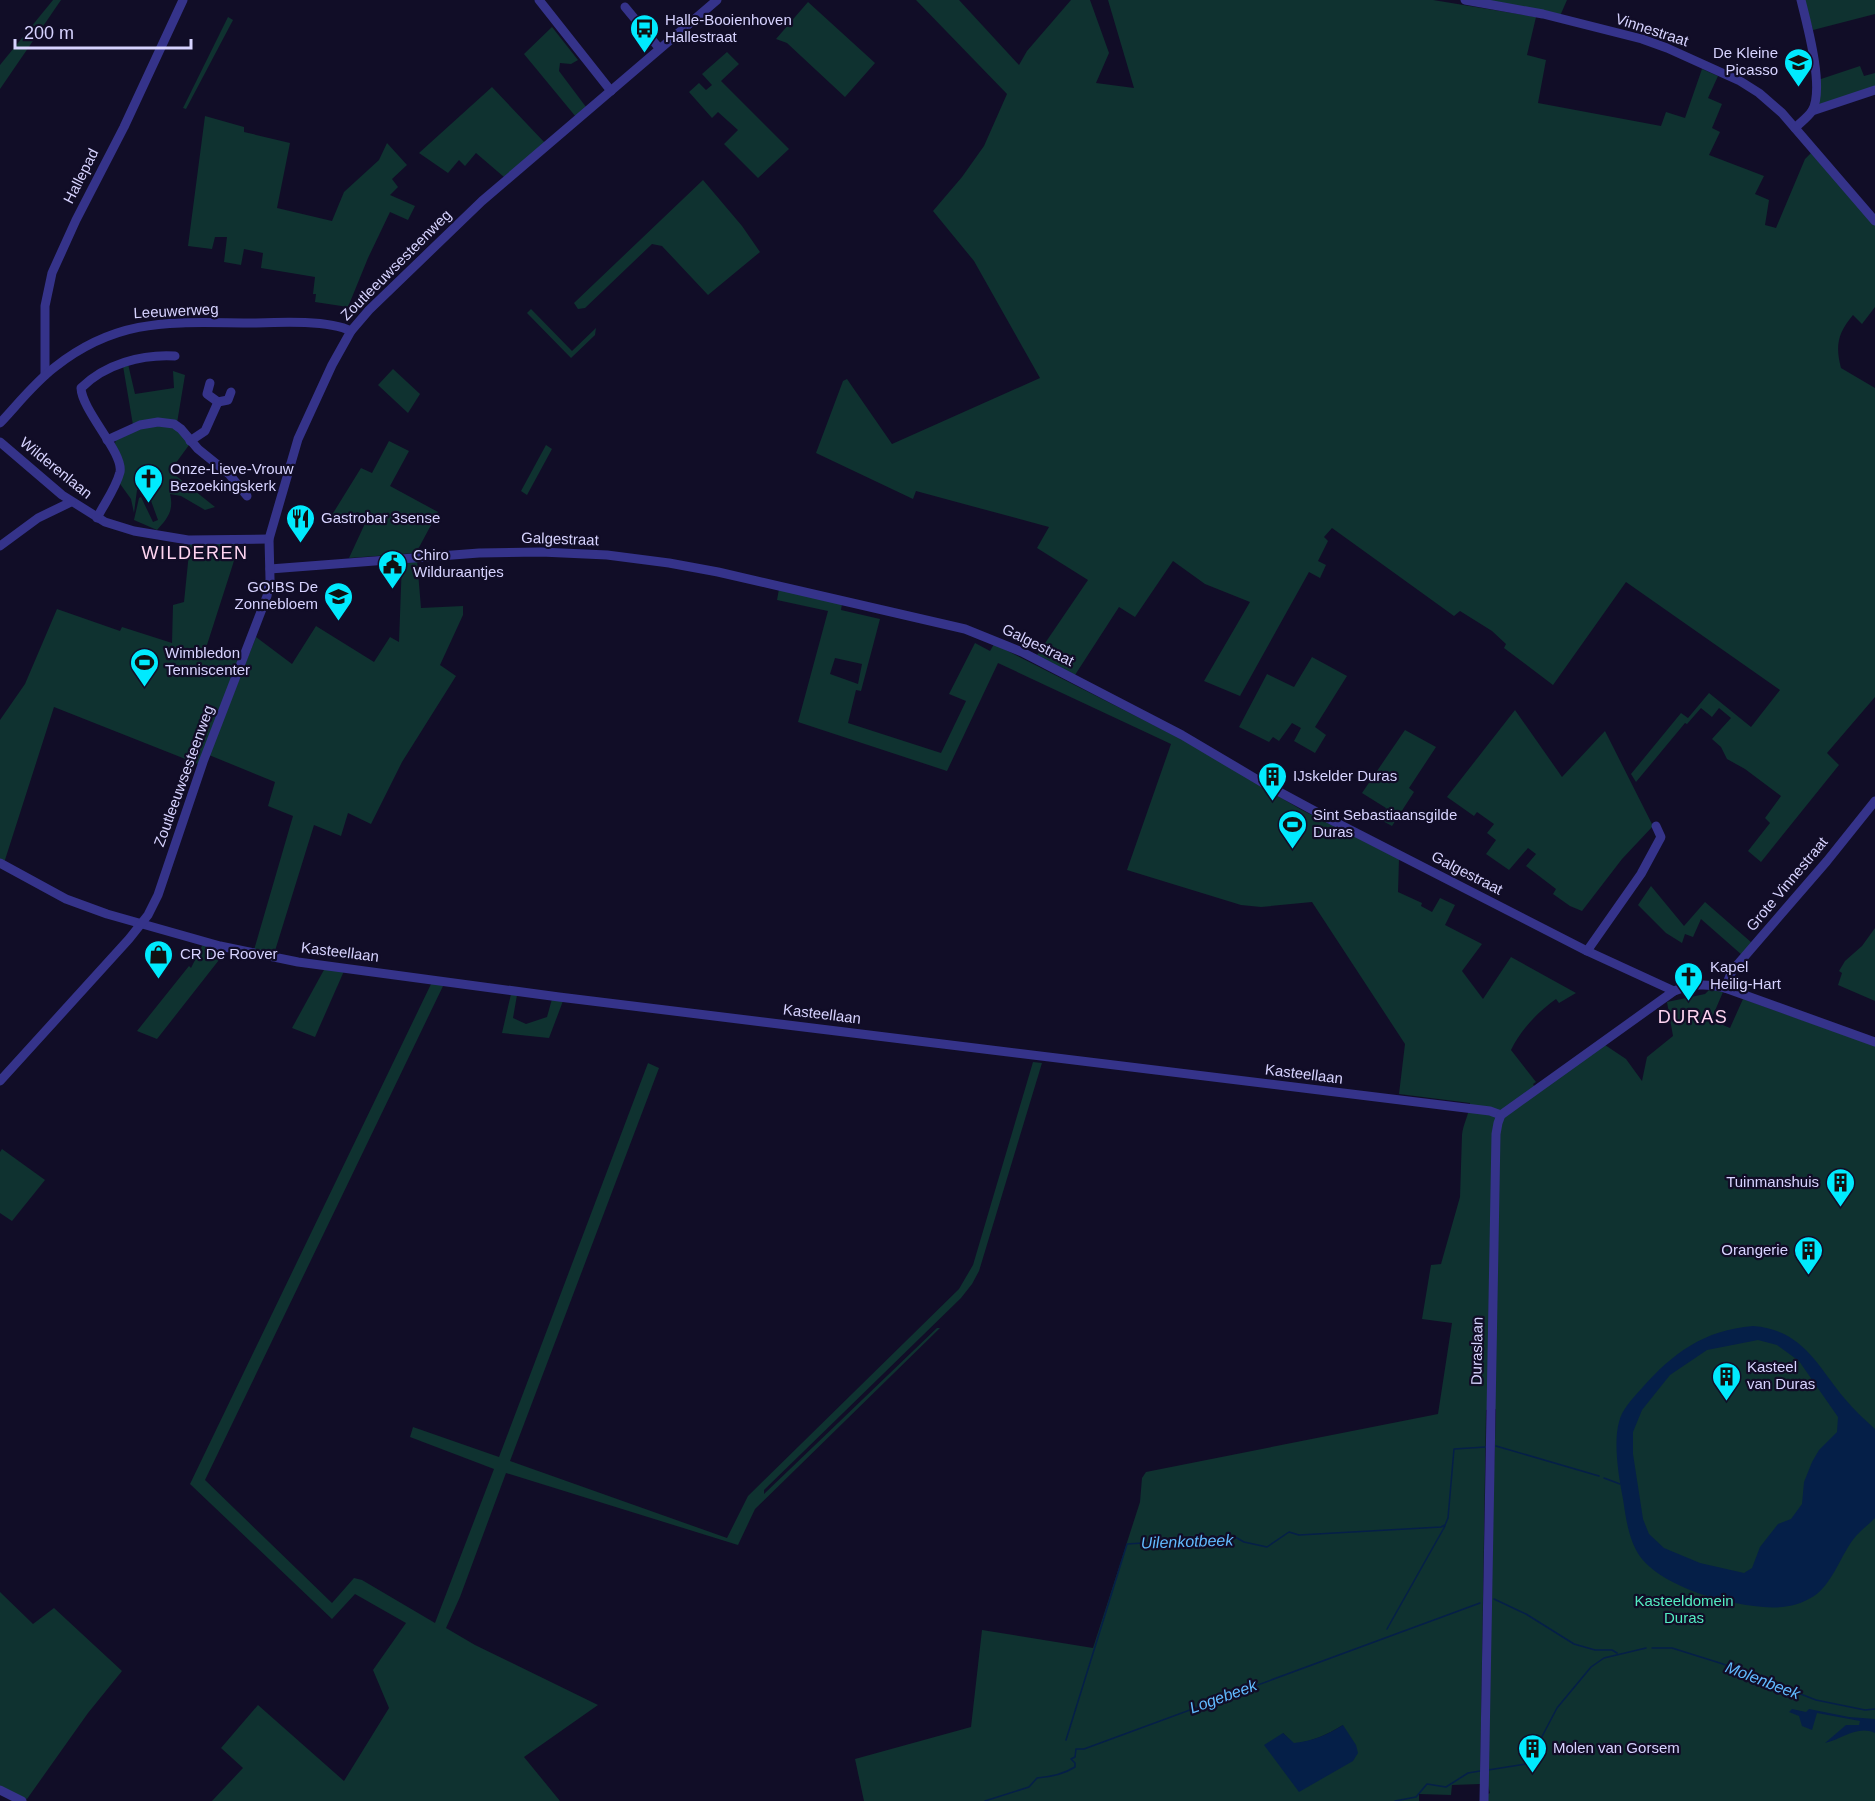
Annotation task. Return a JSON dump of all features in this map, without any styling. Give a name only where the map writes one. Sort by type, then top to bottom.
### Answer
[{"type":"street","name":"Hallepad","points":[[45,375],[45,306],[52,273],[75,220],[124,127],[183,0]]},
{"type":"street","points":[[539,0],[611,91]]},
{"type":"street","name":"Zoutleeuwsesteenweg","points":[[0,1081],[142,923],[158,896],[203,762],[262,610],[269,586],[269,539],[298,439],[332,365],[351,331],[369,310],[482,201],[717,0]]},
{"type":"street","name":"Vinnestraat","points":[[1465,0],[1543,14],[1642,39],[1667,48],[1749,87],[1772,103],[1875,221]]},
{"type":"street","points":[[1801,0],[1815,63],[1816,89],[1812,111]]},
{"type":"street","points":[[625,7],[659,48]]},
{"type":"street","points":[[1795,128],[1812,111],[1875,90]]},
{"type":"street","name":"Leeuwerweg","points":[[0,423],[45,375],[71,355],[116,332],[149,325],[300,323],[340,327],[351,331]]},
{"type":"street","points":[[97,518],[120,470],[120,465],[85,401],[81,388],[104,372],[136,358],[157,355],[175,356]]},
{"type":"street","points":[[210,383],[207,394],[218,402],[228,400],[231,392]]},
{"type":"street","points":[[190,441],[205,431],[218,402]]},
{"type":"street","points":[[107,440],[140,425],[163,422],[178,426],[190,441],[229,474],[247,496]]},
{"type":"street","name":"Wilderenlaan","points":[[0,442],[71,502],[97,518],[134,531],[166,537],[203,540],[269,539]]},
{"type":"street","points":[[0,546],[38,518],[71,502]]},
{"type":"street","name":"Galgestraat","points":[[270,569],[511,552],[607,555],[718,572],[965,629],[1022,652],[1156,721],[1335,822],[1587,951],[1674,991]]},
{"type":"street","name":"Grote Vinnestraat","points":[[1725,988],[1732,971],[1827,861],[1875,801]]},
{"type":"street","points":[[1587,951],[1641,874],[1661,837],[1656,826]]},
{"type":"street","name":"Kasteellaan","points":[[0,863],[66,899],[107,914],[238,950],[318,964],[559,997],[1490,1111],[1502,1115]]},
{"type":"street","points":[[1502,1115],[1674,991],[1688,986],[1701,984],[1725,988],[1875,1042]]},
{"type":"street","name":"Duraslaan","points":[[1484,1801],[1496,1134],[1502,1115]]},
{"type":"street","points":[[0,1790],[22,1801]]},
{"type":"green space","points":[[53,0],[61,0],[0,89],[0,65]]},
{"type":"green space","points":[[916,0],[959,0],[1019,65],[1027,51],[1071,0],[1090,0],[1109,53],[1096,83],[1134,88],[1108,0],[1433,0],[1536,17],[1527,55],[1546,60],[1538,103],[1661,126],[1666,112],[1685,118],[1702,69],[1718,76],[1708,98],[1722,104],[1712,128],[1720,132],[1709,155],[1764,176],[1755,194],[1769,200],[1765,225],[1776,228],[1805,159],[1811,153],[1875,225],[1875,307],[1862,324],[1853,315],[1841,334],[1838,353],[1841,368],[1875,388],[1875,697],[1827,753],[1839,765],[1761,862],[1748,851],[1770,823],[1765,818],[1781,796],[1745,769],[1727,759],[1721,747],[1712,739],[1731,718],[1719,708],[1712,717],[1701,708],[1687,724],[1685,723],[1636,782],[1631,774],[1681,713],[1688,718],[1709,693],[1751,727],[1780,690],[1626,582],[1553,685],[1504,648],[1506,644],[1492,631],[1460,611],[1454,616],[1332,528],[1324,537],[1328,541],[1318,561],[1326,565],[1320,578],[1309,572],[1240,696],[1204,681],[1250,602],[1205,584],[1173,561],[1135,617],[1119,607],[1075,675],[1037,655],[1088,580],[1037,548],[1049,527],[916,491],[913,499],[816,453],[843,381],[847,379],[892,444],[1040,378],[974,261],[933,211],[962,177],[984,146],[1007,94]]},
{"type":"green space","points":[[1486,0],[1567,0],[1560,16]]},
{"type":"green space","points":[[1804,0],[1875,0],[1875,14],[1813,30]]},
{"type":"green space","points":[[808,2],[875,63],[845,97],[787,43],[776,39]]},
{"type":"green space","points":[[228,17],[233,20],[186,109],[183,108]]},
{"type":"green space","points":[[552,27],[578,60],[571,64],[560,63],[559,71],[586,107],[576,117],[524,54]]},
{"type":"green space","points":[[727,52],[739,64],[721,81],[789,149],[758,178],[724,144],[738,130],[718,112],[712,118],[689,92],[699,83],[706,90],[712,85],[702,74]]},
{"type":"green space","points":[[1860,66],[1864,76],[1875,73],[1875,86],[1817,106],[1818,80]]},
{"type":"green space","points":[[492,87],[545,143],[504,177],[476,153],[465,166],[459,160],[448,173],[419,153]]},
{"type":"green space","points":[[205,116],[244,127],[244,132],[290,143],[277,208],[332,221],[344,192],[379,160],[387,143],[407,165],[392,179],[398,187],[390,195],[415,206],[408,220],[390,212],[348,307],[315,302],[316,294],[313,294],[315,277],[261,268],[263,253],[244,249],[241,265],[224,262],[227,237],[215,237],[212,249],[188,246]]},
{"type":"green space","points":[[703,180],[742,226],[760,252],[708,295],[662,246],[652,244],[585,308],[578,309],[574,303]]},
{"type":"green space","points":[[531,309],[572,351],[596,328],[595,335],[571,358],[527,313]]},
{"type":"green space","points":[[128,364],[135,394],[174,388],[173,371],[185,375],[177,423],[133,425],[123,366]]},
{"type":"green space","points":[[393,369],[420,394],[408,413],[378,385]]},
{"type":"green space","points":[[166,425],[179,430],[189,445],[170,471],[215,507],[205,510],[181,496],[170,494],[169,514],[157,530],[134,520],[141,497],[153,522],[158,520],[146,487],[137,490],[134,513],[131,499],[118,481],[115,443],[116,440],[141,428]]},
{"type":"green space","points":[[389,441],[409,451],[390,486],[438,512],[416,553],[349,558],[368,517],[357,512],[350,519],[327,523],[361,468],[372,473]]},
{"type":"green space","points":[[546,445],[552,449],[527,495],[521,491]]},
{"type":"green space","points":[[190,543],[238,544],[205,651],[239,661],[198,764],[54,707],[4,863],[0,861],[0,720],[25,684],[57,609],[120,631],[122,627],[172,643],[173,605],[184,602]]},
{"type":"green space","points":[[417,560],[421,608],[463,606],[463,615],[440,665],[456,676],[402,762],[371,824],[348,813],[341,836],[314,825],[274,954],[254,950],[293,816],[268,806],[275,782],[209,755],[256,637],[292,664],[316,626],[374,662],[390,637],[399,642],[402,561]]},
{"type":"green space","name":"Kasteeldomein Duras","points":[[779,589],[842,604],[841,610],[880,619],[861,691],[856,690],[848,723],[941,753],[966,701],[949,694],[975,643],[990,651],[994,644],[1185,741],[1300,809],[1399,859],[1398,892],[1422,903],[1421,906],[1432,912],[1440,898],[1455,905],[1445,925],[1482,944],[1462,971],[1483,999],[1511,957],[1576,993],[1559,1003],[1556,999],[1543,1010],[1525,1028],[1511,1050],[1536,1082],[1533,1084],[1538,1093],[1605,1045],[1626,1059],[1642,1081],[1647,1057],[1673,1036],[1667,1002],[1705,994],[1710,989],[1723,992],[1711,1020],[1730,1028],[1743,999],[1875,1046],[1875,1801],[1488,1801],[1490,1793],[1487,1782],[1491,1561],[1496,1409],[1486,1410],[1480,1784],[1452,1785],[1451,1795],[1419,1794],[1419,1801],[864,1801],[855,1759],[971,1727],[982,1630],[1093,1648],[1140,1502],[1142,1478],[1146,1472],[1438,1414],[1452,1323],[1422,1319],[1431,1265],[1441,1264],[1460,1197],[1462,1135],[1470,1103],[1399,1094],[1405,1044],[1312,902],[1261,907],[1241,905],[1127,870],[1171,744],[998,663],[947,771],[798,722],[828,611],[777,600]],"holes":[[[835,658],[862,664],[858,684],[830,674]],[[1343,1725],[1299,1791],[1283,1733],[1294,1744],[1320,1737]]]},
{"type":"green space","points":[[1312,657],[1347,676],[1315,727],[1326,735],[1315,753],[1294,741],[1301,728],[1292,723],[1279,741],[1273,737],[1269,742],[1239,727],[1267,674],[1294,687]]},
{"type":"green space","points":[[1515,710],[1562,777],[1605,731],[1653,826],[1622,859],[1582,911],[1553,894],[1556,889],[1526,866],[1536,854],[1528,848],[1509,870],[1486,854],[1496,840],[1487,833],[1494,824],[1477,812],[1474,816],[1447,797]]},
{"type":"green space","points":[[1405,730],[1436,747],[1409,788],[1414,792],[1392,826],[1381,820],[1386,808],[1362,793]]},
{"type":"green space","points":[[1651,886],[1684,926],[1705,902],[1752,943],[1742,955],[1701,919],[1693,937],[1685,934],[1682,943],[1666,933],[1638,905]]},
{"type":"green space","points":[[1875,928],[1875,1001],[1838,985],[1842,973],[1839,971],[1845,961],[1862,946]]},
{"type":"green space","points":[[203,944],[226,951],[157,1039],[137,1031],[189,966],[191,968]]},
{"type":"green space","points":[[325,968],[344,971],[315,1037],[292,1028]]},
{"type":"green space","points":[[432,982],[444,984],[205,1480],[332,1603],[354,1578],[362,1580],[435,1623],[494,1469],[410,1437],[413,1427],[499,1457],[648,1063],[659,1068],[510,1461],[727,1538],[748,1496],[959,1289],[973,1265],[1033,1062],[1042,1063],[979,1271],[972,1284],[961,1298],[764,1490],[764,1494],[937,1328],[940,1328],[755,1509],[738,1545],[506,1473],[460,1597],[446,1628],[475,1645],[598,1705],[524,1757],[560,1801],[212,1801],[243,1768],[221,1748],[258,1705],[344,1781],[389,1708],[373,1670],[406,1623],[355,1594],[332,1619],[190,1484]]},
{"type":"green space","points":[[511,994],[517,995],[513,1018],[526,1024],[547,1017],[552,999],[563,1001],[549,1038],[502,1033]]},
{"type":"green space","points":[[2,1149],[45,1180],[12,1221],[0,1213],[0,1152]]},
{"type":"green space","points":[[0,1592],[33,1624],[54,1608],[122,1671],[88,1713],[27,1799],[0,1788]]},
{"type":"water","points":[[1753,1326],[1770,1329],[1796,1342],[1807,1351],[1848,1403],[1875,1429],[1875,1518],[1853,1540],[1820,1592],[1805,1601],[1786,1607],[1755,1606],[1723,1601],[1672,1582],[1642,1559],[1631,1538],[1625,1515],[1617,1450],[1617,1430],[1623,1413],[1654,1375],[1678,1354],[1705,1338],[1735,1328]],"holes":[[[1758,1340],[1777,1345],[1799,1361],[1838,1417],[1837,1432],[1819,1450],[1812,1462],[1804,1482],[1802,1504],[1791,1519],[1778,1524],[1760,1547],[1752,1568],[1744,1573],[1700,1563],[1664,1548],[1649,1534],[1643,1519],[1633,1454],[1633,1432],[1642,1410],[1670,1375],[1707,1350]]]},
{"type":"water","points":[[1792,1709],[1806,1712],[1809,1709],[1849,1717],[1875,1719],[1875,1733],[1856,1732],[1825,1743],[1846,1725],[1859,1725],[1860,1721],[1817,1713],[1812,1730],[1802,1726],[1799,1716],[1789,1712]]},
{"type":"water","points":[[1343,1725],[1356,1745],[1358,1753],[1353,1761],[1299,1792],[1264,1745],[1283,1733],[1294,1743],[1320,1737]]},
{"type":"waterway","name":"Uilenkotbeek","points":[[1496,1446],[1599,1476]]},
{"type":"waterway","name":"Uilenkotbeek","points":[[1066,1740],[1127,1544],[1235,1537],[1244,1542],[1267,1547],[1289,1532],[1299,1535],[1441,1527],[1445,1525],[1448,1518],[1454,1449],[1486,1447]]},
{"type":"waterway","name":"Uilenkotbeek","points":[[1604,1478],[1620,1484]]},
{"type":"waterway","points":[[1387,1629],[1445,1526]]},
{"type":"waterway","name":"Logebeek","points":[[1494,1599],[1526,1614],[1574,1644],[1595,1650],[1612,1650],[1617,1653]]},
{"type":"waterway","name":"Logebeek","points":[[985,1801],[1029,1787],[1037,1778],[1057,1775],[1075,1767],[1071,1759],[1075,1757],[1076,1749],[1084,1749],[1480,1603]]},
{"type":"waterway","name":"Molenbeek","points":[[1488,1770],[1526,1764],[1534,1759],[1537,1746],[1557,1708],[1591,1667],[1604,1658],[1646,1648]]},
{"type":"waterway","name":"Molenbeek","points":[[1652,1648],[1672,1648],[1723,1664],[1816,1700],[1865,1710],[1875,1709]]},
{"type":"waterway","name":"Molenbeek","points":[[1395,1801],[1416,1797],[1427,1784],[1446,1787],[1468,1773],[1480,1771]]},
{"type":"place","name":"Halle-Booienhoven Hallestraat","points":[[644,54]]},
{"type":"place","name":"De Kleine Picasso","points":[[1799,88]]},
{"type":"place","name":"Onze-Lieve-Vrouw Bezoekingskerk","points":[[149,504]]},
{"type":"place","name":"Gastrobar 3sense","points":[[300,544]]},
{"type":"place","name":"Chiro Wilduraantjes","points":[[392,590]]},
{"type":"place","name":"GO!BS De Zonnebloem","points":[[339,622]]},
{"type":"place","name":"Wimbledon Tenniscenter","points":[[144,688]]},
{"type":"place","name":"IJskelder Duras","points":[[1272,802]]},
{"type":"place","name":"Sint Sebastiaansgilde Duras","points":[[1292,850]]},
{"type":"place","name":"CR De Roover","points":[[159,980]]},
{"type":"place","name":"Kapel Heilig-Hart","points":[[1689,1002]]},
{"type":"place","name":"Tuinmanshuis","points":[[1840,1208]]},
{"type":"place","name":"Orangerie","points":[[1809,1276]]},
{"type":"place","name":"Kasteel van Duras","points":[[1726,1402]]},
{"type":"place","name":"Molen van Gorsem","points":[[1532,1774]]},
{"type":"district","name":"WILDEREN","points":[[195,553]]},
{"type":"district","name":"DURAS","points":[[1693,1017]]}]
